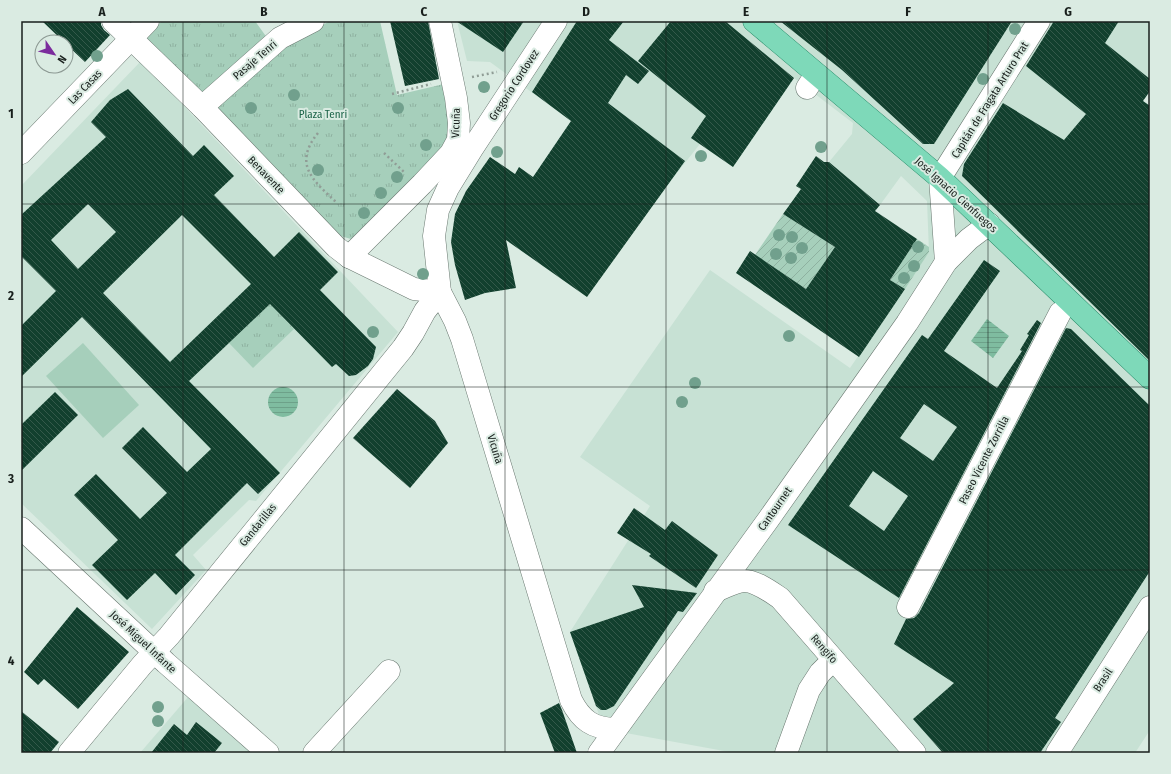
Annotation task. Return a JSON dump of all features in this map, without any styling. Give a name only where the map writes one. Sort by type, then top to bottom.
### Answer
[{"type":"main road","name":"José Ignacio Cienfuegos","points":[[754,21],[812,81],[940,178],[1150,378]]},
{"type":"street","name":"Benavente","points":[[114,21],[202,107],[319,231],[336,247],[349,257],[414,289],[440,292]]},
{"type":"street","name":"Las Casas","points":[[21,153],[148,21]]},
{"type":"street","name":"Pasaje Tenri","points":[[202,107],[280,38],[313,21]]},
{"type":"street","name":"Vicuña","points":[[349,257],[422,184],[451,152],[458,140],[459,123],[456,98],[440,21]]},
{"type":"street","name":"Gregorio Cordovez","points":[[472,149],[556,21]]},
{"type":"street","name":"Capitán de Fragata Arturo Prat","points":[[940,178],[1039,21]]},
{"type":"street","points":[[456,98],[471,114],[486,117],[498,111]]},
{"type":"street","name":"Vicuña","points":[[472,149],[448,188],[438,210],[434,236],[440,292],[462,339],[571,700],[577,712],[585,720],[604,729],[616,729]]},
{"type":"street","points":[[940,178],[946,262]]},
{"type":"street","name":"Cantournet","points":[[599,753],[764,525],[907,323],[946,262],[969,239],[989,224]]},
{"type":"street","name":"Gandarillas","points":[[69,753],[174,630],[402,348],[413,333],[425,311],[440,292]]},
{"type":"street","name":"Paseo Vicente Zorrilla","points":[[908,607],[1060,313]]},
{"type":"street","name":"José Miguel Infante","points":[[21,528],[154,652],[268,753]]},
{"type":"street","name":"Rengifo","points":[[715,591],[743,581],[758,584],[780,598],[915,753]]},
{"type":"street","name":"Brasil","points":[[1057,753],[1150,607]]},
{"type":"street","points":[[786,753],[809,690],[820,673],[833,660]]},
{"type":"street","points":[[314,753],[389,671]]},
{"type":"path","points":[[470,77],[500,71]]},
{"type":"path","points":[[392,94],[438,83]]},
{"type":"path","points":[[318,133],[310,142],[305,161],[313,180],[337,203]]},
{"type":"path","points":[[384,153],[406,174]]},
{"type":"shaded area","points":[[457,21],[1150,21],[1150,91],[1110,75],[1150,106],[1150,730],[1135,753],[735,753],[604,729],[570,632],[650,506],[580,457],[710,270],[850,368],[929,252],[927,201],[901,176],[880,205],[829,162],[852,134],[853,123],[794,78],[733,167],[700,144],[668,184],[571,121],[490,62],[467,61]]},
{"type":"shaded area","points":[[141,61],[398,332],[256,501],[249,500],[193,555],[206,570],[152,629],[21,503],[21,186]]},
{"type":"shaded area","points":[[987,319],[1009,336],[993,358],[971,341]]},
{"type":"shaded area","points":[[283,387],[294,391],[298,402],[294,413],[283,417],[272,413],[268,402],[272,391]]},
{"type":"shaded area","points":[[189,696],[256,753],[140,753]]},
{"type":"green space","name":"Plaza Tenri","points":[[162,21],[255,21],[278,53],[304,35],[330,21],[380,21],[397,95],[444,84],[451,140],[362,236],[351,239],[337,235],[143,39]]},
{"type":"green space","points":[[783,214],[835,247],[806,289],[755,255]]},
{"type":"green space","points":[[917,239],[929,247],[929,252],[905,289],[890,280]]},
{"type":"green space","points":[[270,304],[294,329],[253,368],[229,343]]},
{"type":"green space","points":[[83,343],[139,405],[103,438],[46,376]]},
{"type":"building","points":[[42,21],[101,21],[101,25],[104,30],[110,35],[85,62],[74,52],[74,34],[56,34]]},
{"type":"building","points":[[390,21],[428,21],[439,79],[405,86]]},
{"type":"building","points":[[456,21],[524,21],[503,52]]},
{"type":"building","points":[[577,21],[624,21],[609,40],[649,71],[638,84],[626,75],[608,103],[685,161],[587,297],[506,240],[516,288],[485,293],[465,300],[455,265],[451,242],[455,214],[466,191],[490,157],[515,174],[519,167],[533,177],[571,121],[532,92]]},
{"type":"building","points":[[671,21],[725,21],[794,78],[733,167],[691,138],[706,116],[638,61]]},
{"type":"building","points":[[780,21],[1012,21],[934,144],[923,144],[842,70]]},
{"type":"building","points":[[1054,21],[1119,21],[1105,43],[1150,79],[1150,91],[1143,101],[1150,106],[1150,361],[962,176],[964,164],[1003,103],[1064,140],[1086,114],[1026,66]]},
{"type":"building","points":[[128,89],[193,156],[204,145],[234,176],[214,195],[274,257],[299,232],[338,272],[320,290],[376,347],[373,359],[368,366],[356,375],[349,376],[336,364],[332,367],[270,304],[189,381],[280,473],[258,494],[247,483],[175,555],[195,575],[176,595],[155,573],[127,600],[92,565],[118,540],[74,495],[96,474],[140,519],[167,493],[122,448],[143,427],[187,472],[211,449],[82,317],[21,377],[21,326],[56,291],[21,256],[21,215],[106,137],[91,122],[110,100]],"holes":[[[88,204],[116,232],[78,269],[51,240]],[[182,215],[251,284],[170,362],[103,293]]]},
{"type":"building","points":[[816,156],[824,162],[829,162],[880,205],[875,211],[917,239],[890,280],[905,289],[859,357],[736,273],[750,251],[806,289],[835,247],[783,214],[801,189],[796,186]]},
{"type":"building","points":[[984,260],[1000,271],[944,351],[997,388],[1022,351],[1020,350],[1029,335],[1027,334],[1037,320],[1041,323],[899,598],[788,525],[922,335],[928,339]],"holes":[[[924,404],[957,427],[933,461],[900,438]],[[873,471],[908,496],[884,531],[849,506]]]},
{"type":"building","points":[[1066,328],[1071,329],[1150,406],[1150,571],[1055,718],[1061,722],[1040,753],[943,753],[913,719],[954,683],[894,644],[906,619],[914,618],[919,613]]},
{"type":"building","points":[[397,389],[435,421],[448,443],[410,488],[353,438]]},
{"type":"building","points":[[55,392],[78,415],[21,471],[21,425]]},
{"type":"building","points":[[634,508],[665,530],[672,521],[718,555],[696,588],[649,556],[651,554],[617,533]]},
{"type":"building","points":[[632,585],[697,593],[683,612],[678,611],[614,706],[606,710],[601,710],[596,706],[570,632],[644,607]]},
{"type":"building","points":[[77,607],[129,652],[78,709],[44,679],[38,685],[24,672]]},
{"type":"building","points":[[559,703],[577,753],[555,753],[540,713]]},
{"type":"building","points":[[21,711],[59,742],[50,753],[21,753]]},
{"type":"building","points":[[196,722],[222,743],[214,753],[151,753],[174,724],[187,735]]}]
